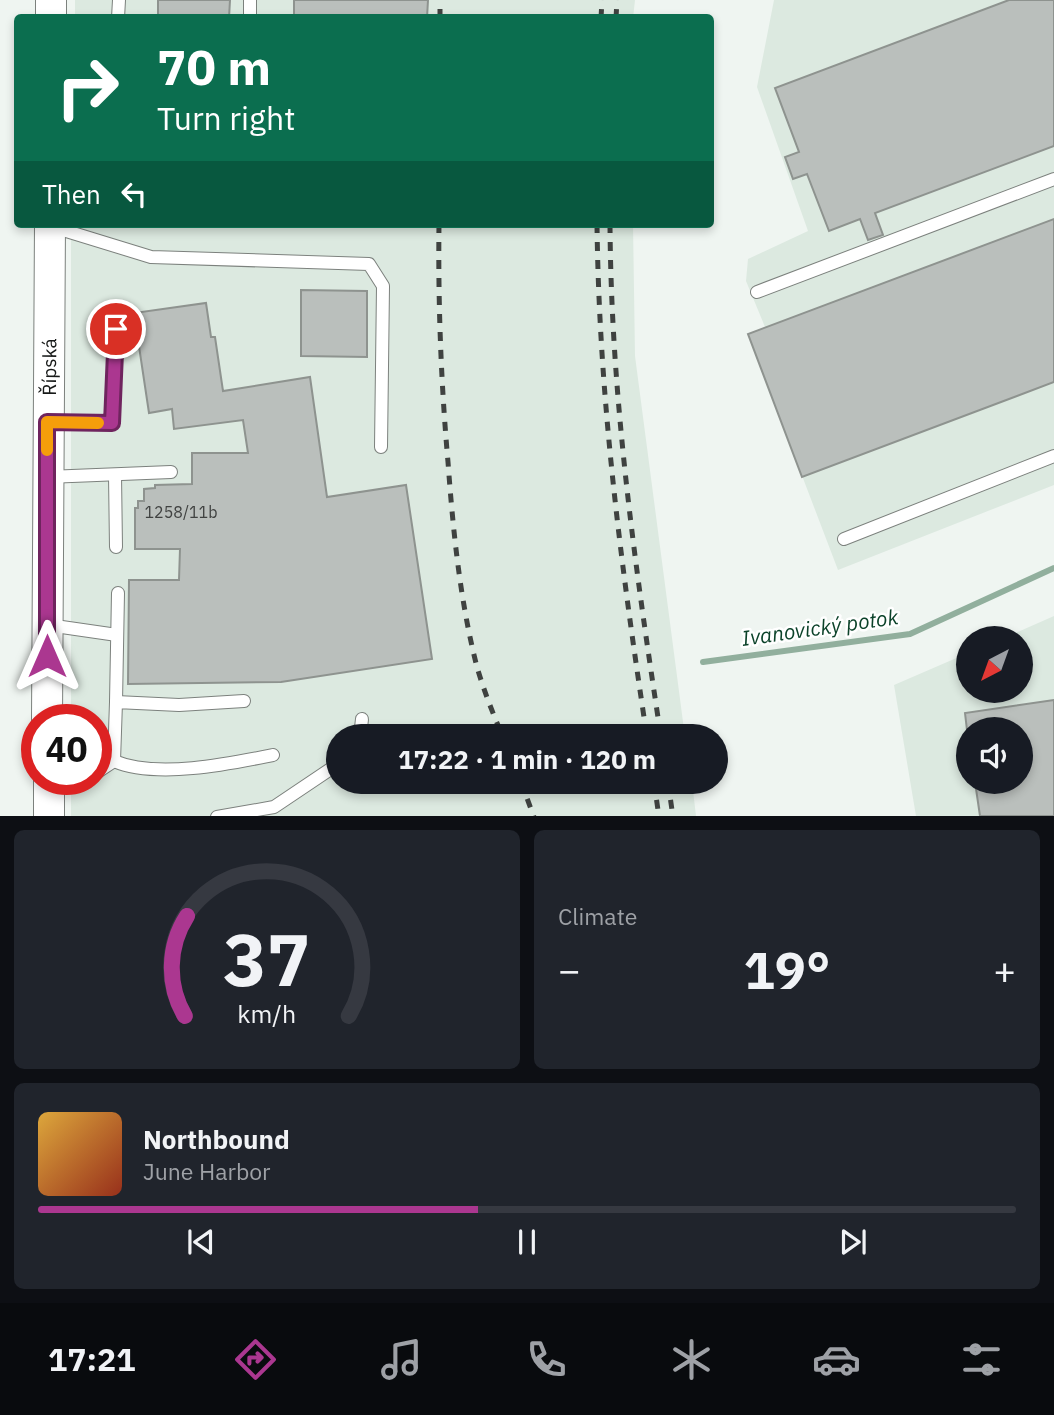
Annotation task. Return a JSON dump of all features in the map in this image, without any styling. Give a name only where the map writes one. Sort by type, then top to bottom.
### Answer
[{"type":"street","name":"Řípská","points":[[47,704],[50,228]]},
{"type":"street","points":[[49,795],[50,816]]},
{"type":"lane","points":[[757,292],[1054,179]]},
{"type":"lane","points":[[59,228],[151,257],[369,264],[383,286],[381,447]]},
{"type":"lane","points":[[47,422],[112,423],[116,329]]},
{"type":"lane","points":[[844,539],[1054,456]]},
{"type":"lane","points":[[47,477],[171,472]]},
{"type":"lane","points":[[115,475],[116,547]]},
{"type":"lane","points":[[118,593],[114,761],[128,767],[152,769],[220,765],[273,755]]},
{"type":"lane","points":[[47,624],[117,635]]},
{"type":"lane","points":[[116,702],[179,705],[244,701]]},
{"type":"lane","points":[[361,724],[362,719]]},
{"type":"lane","points":[[222,816],[274,807],[326,772]]},
{"type":"shaded area","points":[[75,0],[635,0],[633,14],[75,14]]},
{"type":"shaded area","points":[[774,0],[1054,0],[1054,485],[838,570],[748,334],[765,327],[746,281],[748,259],[808,231],[757,87]]},
{"type":"shaded area","points":[[71,228],[633,228],[635,356],[683,724],[326,724],[326,794],[693,794],[696,816],[71,816],[71,795],[112,795],[112,704],[71,704]]},
{"type":"shaded area","points":[[1054,616],[1054,816],[916,816],[894,685],[956,658],[956,704],[1032,704],[1031,626]]},
{"type":"building","points":[[158,0],[230,0],[229,14],[158,14]]},
{"type":"building","points":[[294,0],[428,0],[427,14],[294,14]]},
{"type":"building","points":[[1009,0],[1054,0],[1054,146],[875,213],[883,235],[868,240],[860,219],[829,231],[807,174],[793,179],[785,157],[799,152],[775,88]]},
{"type":"building","points":[[1054,219],[1054,382],[802,477],[748,334]]},
{"type":"building","points":[[301,290],[367,291],[367,357],[301,356]]},
{"type":"building","points":[[206,303],[211,337],[215,337],[223,391],[310,377],[327,497],[406,485],[432,659],[281,682],[128,684],[129,580],[179,580],[180,549],[135,549],[135,508],[138,508],[138,501],[144,501],[144,489],[155,488],[155,485],[192,484],[192,453],[248,453],[243,420],[174,429],[172,409],[149,413],[134,313]]},
{"type":"building","points":[[1054,700],[1054,816],[980,816],[977,794],[1033,794],[1033,717],[965,717],[965,713]]},
{"type":"waterway","name":"Ivanovický potok","points":[[703,662],[910,634],[1054,568]]},
{"type":"railway","points":[[440,0],[440,14]]},
{"type":"railway","points":[[601,14],[602,0]]},
{"type":"railway","points":[[616,14],[617,0]]},
{"type":"railway","points":[[439,228],[442,373],[458,565],[477,667],[498,724]]},
{"type":"railway","points":[[597,228],[602,353],[613,481],[645,724]]},
{"type":"railway","points":[[610,228],[615,353],[626,481],[659,724]]},
{"type":"railway","points":[[525,794],[534,816]]},
{"type":"railway","points":[[656,794],[659,816]]},
{"type":"railway","points":[[670,794],[673,816]]},
{"type":"slow traffic","points":[[47,450],[47,422],[98,423]]},
{"type":"route","points":[[47,656],[47,422],[112,423],[116,329]]}]
